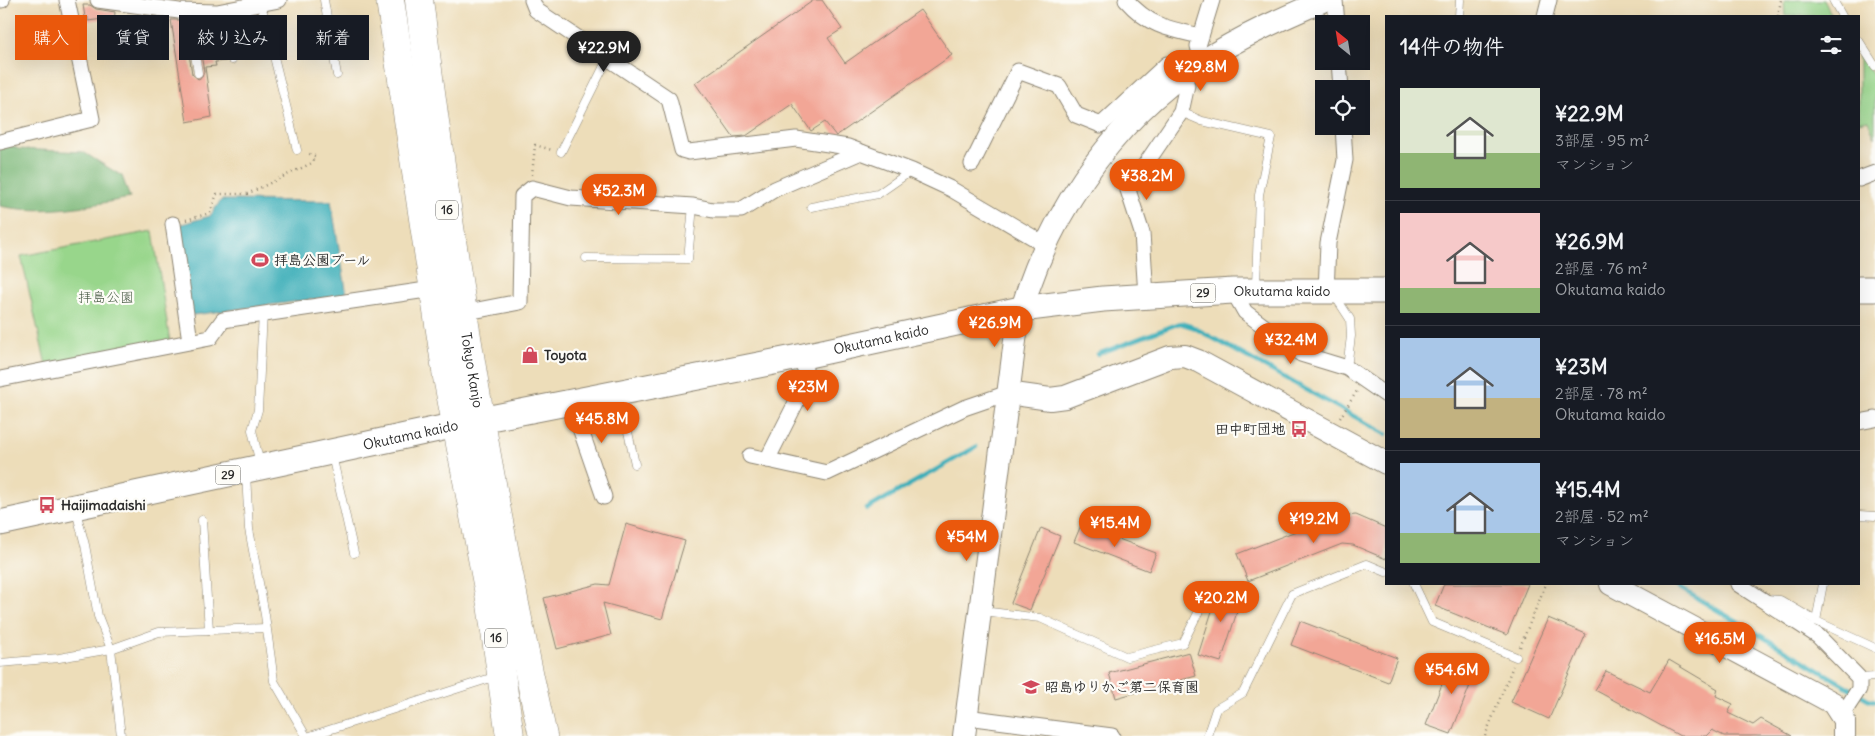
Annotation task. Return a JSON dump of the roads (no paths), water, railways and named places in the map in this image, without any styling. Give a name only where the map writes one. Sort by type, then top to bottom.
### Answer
[{"type":"highway","name":"Tokyo Kanjo","points":[[390,0],[433,290],[468,423],[543,736]]},
{"type":"highway","name":"Tokyo Kanjo","points":[[419,0],[462,313],[468,423],[510,736]]},
{"type":"main road","points":[[1860,289],[1875,289]]},
{"type":"main road","name":"Okutama kaido","points":[[0,523],[468,423],[804,356],[1021,309],[1146,296],[1244,292],[1385,292]]},
{"type":"street","points":[[0,142],[92,119],[67,0]]},
{"type":"street","points":[[98,0],[188,12],[222,12],[279,0]]},
{"type":"street","points":[[532,0],[536,10],[669,98],[682,150],[689,152],[796,139],[848,147],[912,171],[970,199],[1046,245]]},
{"type":"street","points":[[1126,0],[1135,10],[1161,28],[1201,36]]},
{"type":"street","points":[[1202,62],[1198,46],[1212,0]]},
{"type":"street","points":[[1112,736],[965,727],[1008,393],[1021,309],[1046,245],[1069,202],[1111,143],[1153,100],[1202,62],[1254,32],[1325,0]]},
{"type":"street","points":[[1336,0],[1337,15]]},
{"type":"street","points":[[1545,15],[1549,0]]},
{"type":"street","points":[[972,164],[1018,71],[1058,86],[1076,115],[1101,125],[1167,64],[1182,77],[1187,85],[1181,112],[1128,190],[1142,233],[1146,296]]},
{"type":"street","points":[[1329,293],[1328,243],[1345,160],[1344,135]]},
{"type":"street","points":[[462,313],[520,302],[522,196],[532,188],[571,198],[693,206],[713,210],[741,210],[775,189],[861,152]]},
{"type":"street","points":[[1860,180],[1875,172]]},
{"type":"street","points":[[172,224],[190,341]]},
{"type":"street","points":[[0,379],[210,338],[224,320],[262,313],[433,290]]},
{"type":"street","points":[[1244,292],[1245,312],[1301,354],[1347,368],[1385,394]]},
{"type":"street","points":[[767,460],[806,383],[804,356]]},
{"type":"street","points":[[750,456],[827,473],[964,408],[1008,393],[1060,398],[1164,359],[1185,356],[1198,361],[1385,462]]},
{"type":"street","points":[[571,402],[604,497]]},
{"type":"street","points":[[1860,422],[1875,418]]},
{"type":"street","points":[[1613,585],[1833,703],[1852,703],[1818,636],[1740,585]]},
{"type":"lane","points":[[324,0],[337,75]]},
{"type":"lane","points":[[1459,15],[1460,0]]},
{"type":"lane","points":[[1833,0],[1841,15]]},
{"type":"lane","points":[[261,4],[297,150]]},
{"type":"lane","points":[[188,12],[198,72]]},
{"type":"lane","points":[[1860,43],[1875,66]]},
{"type":"lane","points":[[561,152],[608,58]]},
{"type":"lane","points":[[1181,112],[1202,121],[1271,137],[1259,194],[1244,292]]},
{"type":"lane","points":[[811,207],[878,194],[912,171]]},
{"type":"lane","points":[[586,258],[688,259],[693,206]]},
{"type":"lane","points":[[1329,293],[1350,318],[1351,336],[1347,368]]},
{"type":"lane","points":[[262,313],[258,410],[252,430],[254,469],[249,529],[265,615],[265,628],[274,681],[308,736],[501,675]]},
{"type":"lane","points":[[620,392],[635,464]]},
{"type":"lane","points":[[332,453],[354,553]]},
{"type":"lane","points":[[74,506],[85,545],[98,616],[111,649],[121,736]]},
{"type":"lane","points":[[1860,515],[1875,516]]},
{"type":"lane","points":[[202,520],[209,630]]},
{"type":"lane","points":[[1207,736],[1216,709],[1243,693],[1292,594],[1367,564],[1385,572]]},
{"type":"lane","points":[[1414,585],[1432,622],[1516,657]]},
{"type":"lane","points":[[1816,621],[1823,585]]},
{"type":"lane","points":[[1762,598],[1780,600],[1816,621],[1875,648]]},
{"type":"lane","points":[[980,611],[1040,618],[1126,657],[1183,643],[1205,599]]},
{"type":"lane","points":[[0,663],[59,658],[111,649],[159,632],[265,628]]},
{"type":"lane","points":[[1852,703],[1875,677]]},
{"type":"water","name":"拝島公園プール","points":[[221,200],[331,201],[347,295],[185,316],[175,226],[210,216]]},
{"type":"waterway","points":[[1098,354],[1180,323],[1193,327],[1385,433]]},
{"type":"waterway","points":[[867,509],[976,447]]},
{"type":"waterway","points":[[1675,585],[1868,699],[1875,701]]},
{"type":"place","name":"拝島公園プール","points":[[260,260]]},
{"type":"place","name":"Toyota","points":[[530,355]]},
{"type":"place","name":"田中町団地","points":[[1299,429]]},
{"type":"place","name":"Haijimadaishi","points":[[47,505]]},
{"type":"place","name":"昭島ゆりかご第二保育園","points":[[1031,687]]},
{"type":"park label","name":"拝島公園","points":[[106,297]]}]
